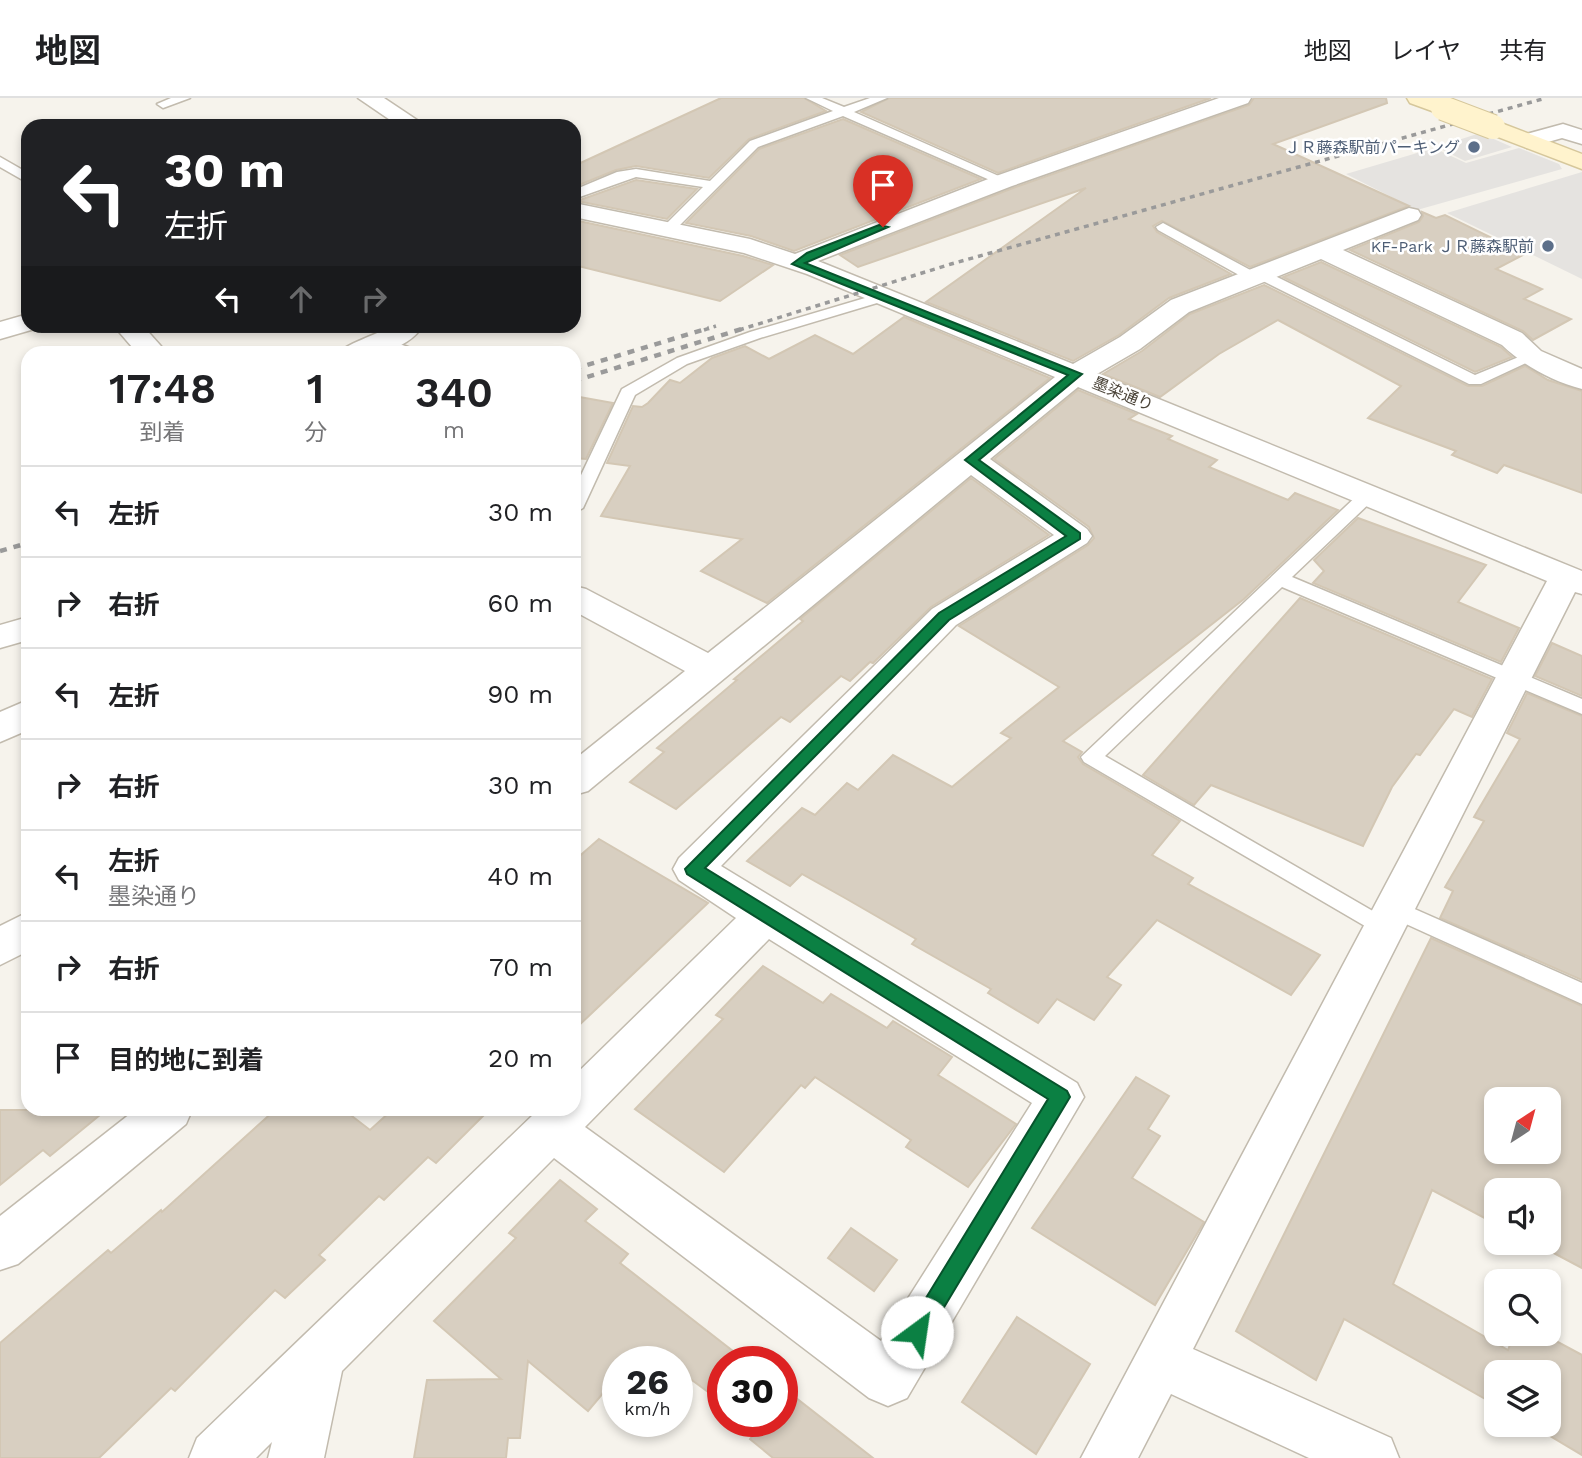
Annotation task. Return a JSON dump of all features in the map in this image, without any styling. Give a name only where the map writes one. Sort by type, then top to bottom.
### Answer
[{"type":"street","points":[[369,98],[404,119]]},
{"type":"street","points":[[797,264],[811,255],[1004,181],[1240,98]]},
{"type":"street","points":[[1418,98],[1582,162]]},
{"type":"street","points":[[1527,141],[1563,131],[1582,136]]},
{"type":"street","name":"墨染通り","points":[[581,212],[750,247],[797,264],[1076,374],[1574,580]]},
{"type":"street","points":[[581,776],[1076,374],[1130,344],[1180,306],[1409,215]]},
{"type":"street","points":[[1321,248],[1512,339],[1531,357],[1582,380]]},
{"type":"street","points":[[0,331],[21,324]]},
{"type":"street","points":[[134,333],[147,346]]},
{"type":"street","points":[[374,346],[398,333]]},
{"type":"street","points":[[566,1116],[888,1379],[1060,1097],[693,869],[944,617],[1076,536],[971,460]]},
{"type":"street","points":[[1109,1458],[1514,677],[1574,580]]},
{"type":"street","points":[[581,601],[711,670]]},
{"type":"street","points":[[0,637],[21,630]]},
{"type":"street","points":[[0,729],[21,717]]},
{"type":"street","points":[[581,1099],[765,916]]},
{"type":"street","points":[[0,948],[21,934]]},
{"type":"street","points":[[0,1247],[162,1116]]},
{"type":"street","points":[[217,1458],[564,1116]]},
{"type":"street","points":[[296,1458],[318,1361]]},
{"type":"street","points":[[1159,1361],[1371,1458]]},
{"type":"lane","points":[[163,104],[184,98]]},
{"type":"lane","points":[[812,98],[1004,181]]},
{"type":"lane","points":[[667,230],[754,144],[881,98]]},
{"type":"lane","points":[[0,161],[21,174]]},
{"type":"lane","points":[[581,192],[622,175],[636,173],[712,185]]},
{"type":"lane","points":[[1163,227],[1475,381],[1531,357]]},
{"type":"lane","points":[[581,493],[628,392],[682,361],[755,335],[882,298]]},
{"type":"lane","points":[[383,343],[391,346]]},
{"type":"lane","points":[[1368,495],[1091,757],[1387,918],[1582,994]]},
{"type":"lane","points":[[1279,579],[1582,707]]},
{"type":"shaded area","name":"ＪＲ藤森駅前パーキング","points":[[1480,133],[1512,147],[1465,161],[1437,147]]},
{"type":"shaded area","points":[[1434,148],[1466,163],[1519,148],[1559,164],[1562,169],[1417,210],[1346,174]]},
{"type":"shaded area","name":"KF-Park ＪＲ藤森駅前","points":[[1582,172],[1582,279],[1447,213]]},
{"type":"building","points":[[721,98],[804,98],[826,111],[749,139],[709,178],[636,166],[616,170],[581,184],[581,163]]},
{"type":"building","points":[[889,98],[1211,98],[998,173],[861,112]]},
{"type":"building","points":[[1254,98],[1386,98],[1387,103],[1273,144],[1409,206],[1250,267],[1162,221],[1153,226],[1157,232],[1231,274],[1169,298],[1119,335],[1073,361],[926,302],[1086,188],[858,267],[840,255],[1013,188],[1249,105]]},
{"type":"building","points":[[843,119],[981,179],[794,251],[751,236],[686,223],[759,149]]},
{"type":"building","points":[[636,180],[697,189],[667,219],[581,202]]},
{"type":"building","points":[[1422,212],[1436,218],[1445,215],[1525,254],[1496,269],[1542,289],[1524,299],[1571,319],[1533,340],[1523,331],[1350,250],[1419,222],[1423,216]]},
{"type":"building","points":[[581,221],[743,256],[773,265],[720,301],[581,267]]},
{"type":"building","points":[[1321,262],[1501,347],[1512,357],[1475,372],[1283,277]]},
{"type":"building","points":[[1264,285],[1468,386],[1482,386],[1525,366],[1548,380],[1582,391],[1582,493],[1504,465],[1497,473],[1452,455],[1456,451],[1368,418],[1401,386],[1278,320],[1219,354],[1160,397],[1103,374],[1142,351],[1190,314]]},
{"type":"building","points":[[904,317],[1050,378],[767,603],[701,571],[742,539],[601,516],[630,466],[607,463],[633,406],[642,407],[648,403],[670,380],[680,383],[712,358],[745,346],[769,359],[815,335],[853,354]]},
{"type":"building","points":[[1078,390],[1137,414],[1129,419],[1172,436],[1168,439],[1217,460],[1209,467],[1288,500],[1295,493],[1338,510],[1244,599],[1063,741],[1082,752],[1078,757],[1083,764],[1180,821],[1152,855],[1193,878],[1188,884],[1320,955],[1291,995],[1157,920],[1107,977],[1121,985],[1094,1020],[1057,999],[1038,1023],[988,993],[991,989],[912,944],[916,939],[802,874],[790,886],[747,861],[802,808],[815,815],[847,783],[858,790],[893,755],[952,787],[1011,738],[1001,733],[1059,687],[959,626],[1088,545],[1094,538],[1089,527],[994,459]]},
{"type":"building","points":[[581,397],[613,403],[586,459],[581,459]]},
{"type":"building","points":[[971,478],[1049,535],[931,607],[873,663],[870,662],[850,681],[841,676],[790,722],[781,717],[676,809],[630,782],[664,752],[657,748],[803,621],[800,619]]},
{"type":"building","points":[[1358,518],[1486,565],[1458,602],[1519,628],[1501,662],[1313,583],[1324,571],[1314,560]]},
{"type":"building","points":[[1300,598],[1492,679],[1472,717],[1454,709],[1420,755],[1416,754],[1392,787],[1363,846],[1211,785],[1194,805],[1143,775]]},
{"type":"building","points":[[1552,643],[1582,656],[1582,696],[1535,676]]},
{"type":"building","points":[[1527,693],[1582,716],[1582,980],[1440,918],[1453,891],[1445,887],[1484,821],[1474,817],[1520,739],[1507,733]]},
{"type":"building","points":[[599,839],[708,903],[581,1023],[581,855]]},
{"type":"building","points":[[1431,938],[1582,1006],[1582,1268],[1558,1255],[1561,1255],[1561,1178],[1484,1178],[1484,1218],[1432,1190],[1393,1284],[1484,1336],[1484,1346],[1501,1346],[1508,1350],[1510,1346],[1561,1346],[1561,1344],[1582,1355],[1582,1455],[1552,1437],[1561,1437],[1561,1360],[1484,1360],[1484,1398],[1344,1319],[1316,1380],[1236,1331]]},
{"type":"building","points":[[763,966],[823,1003],[831,994],[887,1028],[893,1021],[952,1057],[938,1075],[1016,1124],[968,1187],[906,1147],[911,1140],[815,1077],[805,1088],[801,1085],[724,1172],[635,1109],[723,1019],[716,1015]]},
{"type":"building","points":[[1136,1077],[1169,1096],[1148,1129],[1160,1136],[1132,1178],[1204,1222],[1155,1305],[1032,1228]]},
{"type":"building","points":[[0,1110],[21,1110],[21,1116],[99,1116],[50,1156],[43,1150],[0,1185]]},
{"type":"building","points":[[268,1116],[352,1116],[370,1130],[385,1116],[483,1116],[436,1163],[428,1157],[384,1200],[379,1196],[319,1255],[325,1260],[285,1298],[275,1290],[175,1391],[171,1388],[99,1458],[0,1458],[0,1343],[108,1250],[111,1253],[161,1210],[162,1212]]},
{"type":"building","points":[[560,1180],[597,1209],[585,1221],[628,1254],[620,1263],[726,1346],[707,1346],[707,1391],[693,1381],[693,1346],[602,1346],[602,1394],[588,1411],[528,1361],[520,1438],[508,1438],[506,1458],[414,1458],[427,1380],[501,1379],[434,1321],[516,1238],[509,1233]]},
{"type":"building","points":[[851,1228],[897,1260],[874,1291],[828,1258]]},
{"type":"building","points":[[1017,1317],[1090,1364],[1036,1454],[962,1402]]},
{"type":"building","points":[[798,1400],[873,1458],[773,1458],[750,1439],[798,1437]]},
{"type":"railway","points":[[739,330],[951,264],[1546,98]]},
{"type":"railway","points":[[704,330],[716,326]]},
{"type":"railway","points":[[581,367],[709,328]]},
{"type":"railway","points":[[581,379],[745,328]]},
{"type":"railway","points":[[0,551],[21,545]]},
{"type":"place","name":"ＪＲ藤森駅前パーキング","points":[[1474,147]]},
{"type":"place","name":"KF-Park ＪＲ藤森駅前","points":[[1548,246]]},
{"type":"route","points":[[883,227],[811,255],[797,264],[816,269],[882,298],[1076,374],[971,460],[1076,536],[944,617],[693,869],[1060,1097],[917,1332]]}]
